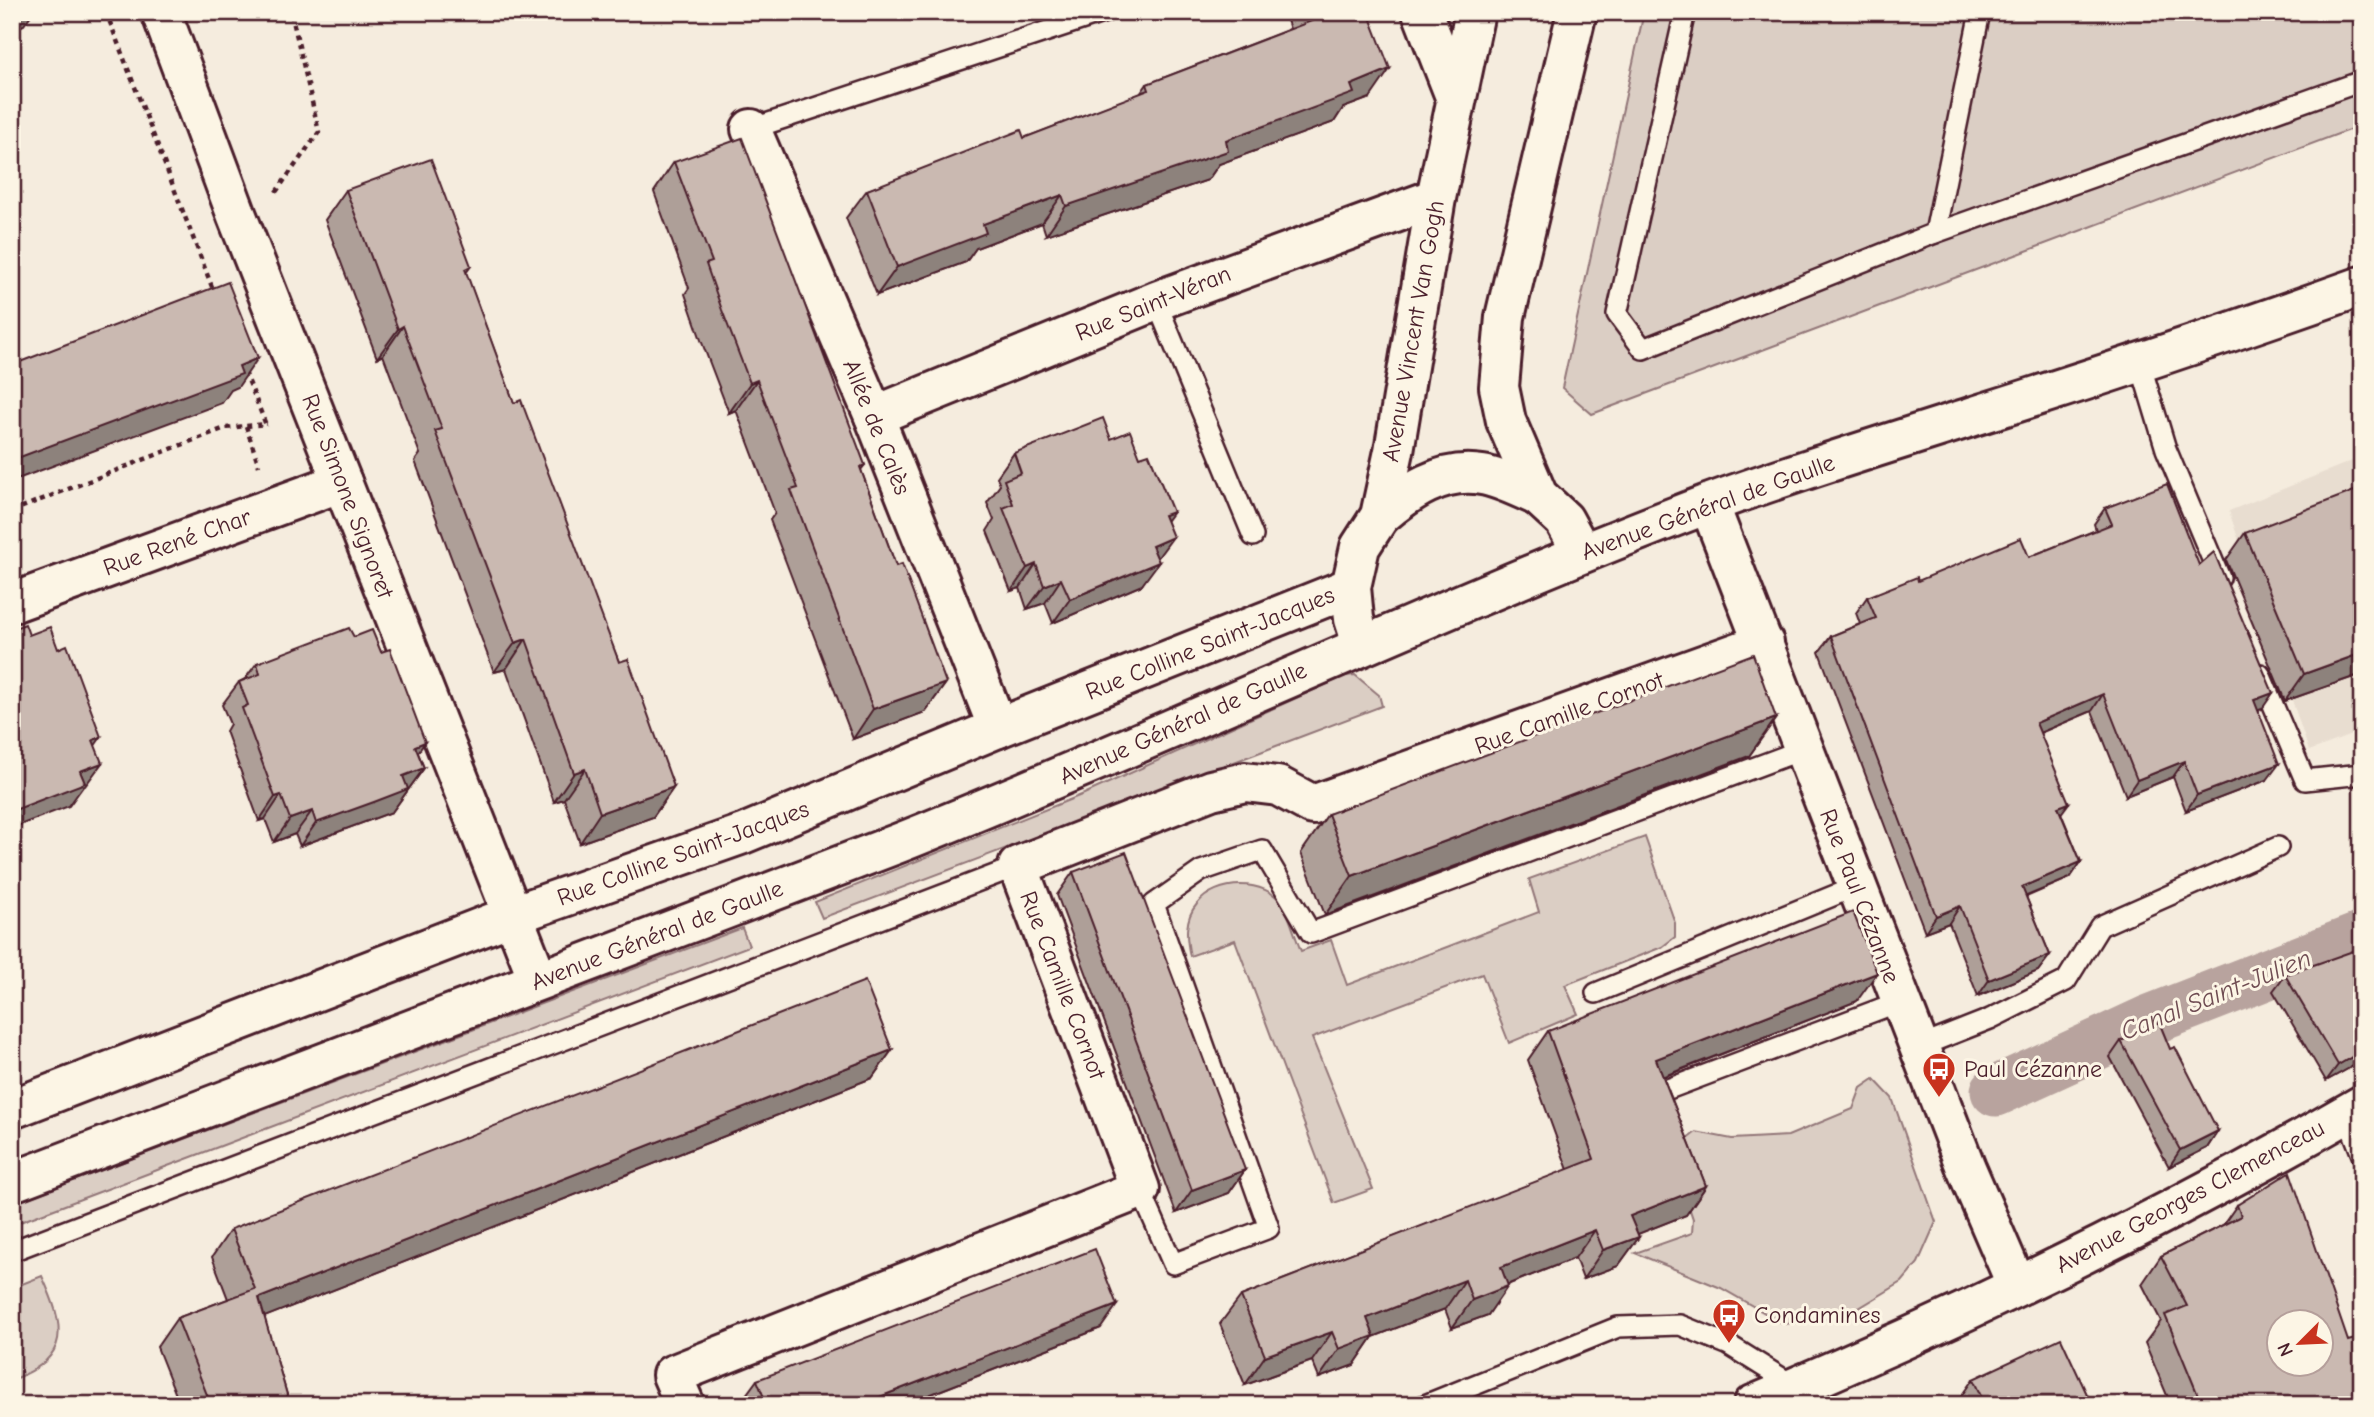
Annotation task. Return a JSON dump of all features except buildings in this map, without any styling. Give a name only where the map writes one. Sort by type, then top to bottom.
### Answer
[{"type":"street","name":"Rue Simone Signoret","points":[[160,12],[237,216],[538,979]]},
{"type":"street","points":[[1422,12],[1456,99]]},
{"type":"street","name":"Avenue Vincent Van Gogh","points":[[1362,644],[1354,619],[1351,587],[1360,547],[1380,516],[1394,451],[1436,198],[1475,12]]},
{"type":"street","points":[[1538,496],[1506,421],[1499,387],[1505,317],[1577,12]]},
{"type":"street","name":"Allée de Calès","points":[[751,129],[874,416],[998,728]]},
{"type":"street","name":"Rue Saint-Véran","points":[[874,416],[1156,301],[1436,198]]},
{"type":"street","name":"Avenue Général de Gaulle","points":[[12,1182],[1042,786],[1362,644],[1709,504],[1794,473],[2140,363],[2362,286]]},
{"type":"street","points":[[1380,516],[1409,492],[1438,479],[1481,475],[1538,496],[1564,520],[1582,553]]},
{"type":"street","name":"Rue René Char","points":[[12,603],[342,482]]},
{"type":"street","name":"Rue Paul Cézanne","points":[[1709,504],[1966,1168],[2017,1286]]},
{"type":"street","name":"Rue Colline Saint-Jacques","points":[[12,1109],[513,915],[743,834],[998,728],[1351,587]]},
{"type":"street","name":"Rue Camille Cornot","points":[[1140,1189],[1018,866],[1211,790],[1245,782],[1278,786],[1313,805],[1764,643]]},
{"type":"street","name":"Avenue Georges Clemenceau","points":[[1753,1405],[2017,1286],[2250,1169],[2354,1110]]},
{"type":"street","points":[[685,1405],[672,1376],[1140,1189]]},
{"type":"lane","points":[[751,129],[1105,12]]},
{"type":"lane","points":[[1685,12],[1617,314],[1643,349],[1935,233],[2362,81]]},
{"type":"lane","points":[[1935,233],[1980,12]]},
{"type":"lane","points":[[1156,301],[1253,536]]},
{"type":"lane","points":[[2140,363],[2166,449],[2230,602]]},
{"type":"lane","points":[[2251,653],[2305,780],[2362,774]]},
{"type":"lane","points":[[1140,1189],[1173,1264],[1269,1228],[1154,904],[1201,871],[1262,850],[1311,933],[1804,749]]},
{"type":"lane","points":[[1919,1047],[1990,1019],[2066,981],[2100,926],[2278,847]]},
{"type":"lane","points":[[12,1251],[1018,866]]},
{"type":"lane","points":[[1596,993],[1857,886]]},
{"type":"lane","points":[[1655,1094],[1901,1001]]},
{"type":"lane","points":[[2354,1110],[2362,1154]]},
{"type":"lane","points":[[1425,1405],[1618,1326],[1680,1325],[1729,1345],[1796,1387]]},
{"type":"path","points":[[106,12],[216,297]]},
{"type":"path","points":[[237,216],[260,207],[279,190],[319,132],[291,12]]},
{"type":"path","points":[[12,511],[225,428],[265,425],[241,361]]},
{"type":"shaded area","points":[[1644,12],[2362,12],[2362,125],[1592,414],[1562,388]]},
{"type":"shaded area","points":[[2362,457],[2362,731],[2309,751],[2229,511]]},
{"type":"shaded area","points":[[1355,675],[1379,695],[1382,706],[822,918],[815,902],[1084,794],[1345,676]]},
{"type":"shaded area","points":[[1645,837],[1675,923],[1675,937],[1662,947],[1565,985],[1578,1014],[1509,1043],[1482,974],[1312,1038],[1373,1189],[1334,1203],[1235,940],[1190,956],[1187,929],[1197,904],[1205,896],[1228,886],[1253,886],[1265,890],[1283,905],[1301,951],[1331,940],[1347,985],[1539,912],[1529,879]]},
{"type":"shaded area","points":[[742,928],[749,946],[12,1225],[12,1204]]},
{"type":"shaded area","points":[[1874,1079],[1892,1098],[1936,1222],[1918,1263],[1902,1282],[1844,1317],[1784,1324],[1721,1288],[1635,1253],[1692,1233],[1693,1219],[1676,1169],[1677,1147],[1696,1132],[1732,1139],[1788,1136],[1853,1109],[1861,1088]]},
{"type":"shaded area","points":[[42,1276],[55,1311],[58,1338],[54,1350],[45,1361],[12,1380],[12,1288]]},
{"type":"waterway","name":"Canal Saint-Julien","points":[[1996,1091],[2150,1020],[2362,937]]},
{"type":"place","name":"Paul Cézanne","points":[[1939,1099]]},
{"type":"place","name":"Condamines","points":[[1729,1345]]}]
